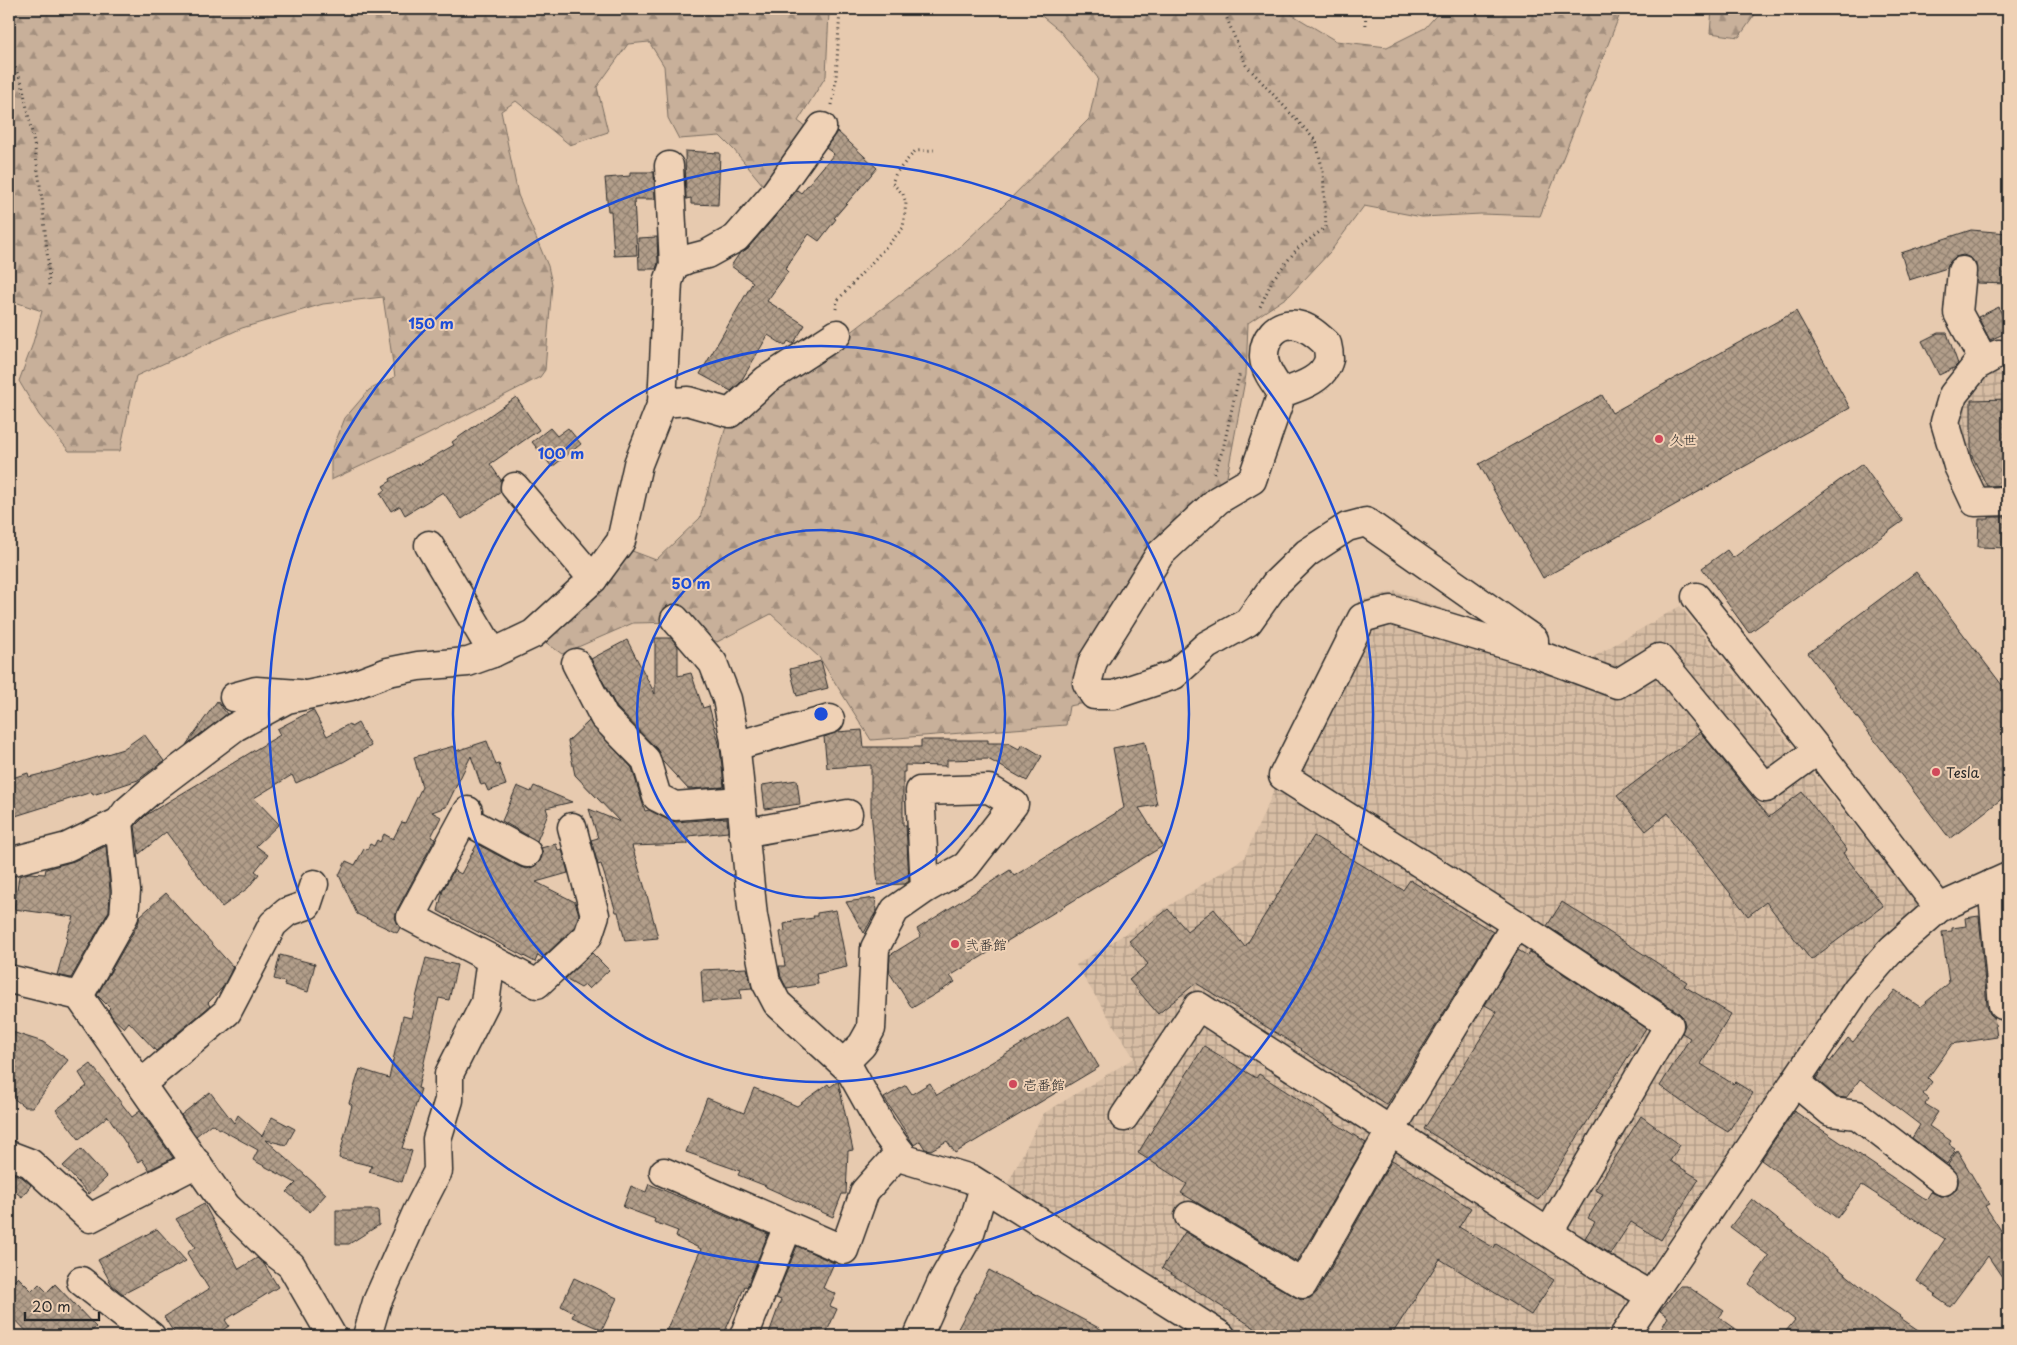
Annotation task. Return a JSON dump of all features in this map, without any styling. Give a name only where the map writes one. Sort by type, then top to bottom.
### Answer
[{"type":"street","points":[[674,265],[707,254],[736,238],[775,193],[822,127]]},
{"type":"street","points":[[9,862],[67,847],[119,822],[127,811],[150,792],[235,727],[287,699],[351,686],[388,672],[418,666],[468,662],[492,653],[533,634],[592,579],[621,541],[638,464],[662,403],[668,282],[674,265],[669,166]]},
{"type":"street","points":[[1962,271],[1958,313],[1996,358],[1976,366],[1952,395],[1945,422],[1958,466],[1975,502],[2008,501]]},
{"type":"street","points":[[662,403],[688,401],[730,413],[766,380],[837,334]]},
{"type":"street","points":[[1282,393],[1252,480],[1218,500],[1160,554],[1093,661],[1087,683],[1094,695],[1114,695],[1174,675],[1208,645],[1248,622],[1275,584],[1308,553],[1347,527],[1366,522],[1534,640],[1534,653]]},
{"type":"street","points":[[515,487],[592,579]]},
{"type":"street","points":[[429,544],[492,653]]},
{"type":"street","points":[[1696,597],[1818,750],[1940,908]]},
{"type":"street","points":[[1549,1232],[1669,1025],[1516,924],[1283,776],[1362,618],[1391,610],[1534,653],[1617,684],[1659,658],[1766,788],[1818,750]]},
{"type":"street","points":[[675,619],[713,663],[727,699],[735,746],[753,916],[766,982],[778,1003],[850,1070],[883,1129],[904,1159],[971,1179],[1220,1336]]},
{"type":"street","points":[[576,663],[604,716],[646,760],[657,797],[676,806],[740,801]]},
{"type":"street","points":[[234,697],[256,691],[305,695]]},
{"type":"street","points":[[735,746],[830,719]]},
{"type":"street","points":[[743,833],[848,814]]},
{"type":"street","points":[[527,853],[467,815],[411,917],[537,984],[588,936],[594,915],[572,827]]},
{"type":"street","points":[[79,996],[124,916],[126,891],[119,822]]},
{"type":"street","points":[[1624,1336],[1857,989],[1892,949],[1940,908],[2000,880],[2003,1005]]},
{"type":"street","points":[[141,1084],[227,1012],[273,924],[287,912],[307,905],[314,884]]},
{"type":"street","points":[[844,1063],[862,1045],[871,1029],[875,948],[896,910],[925,889]]},
{"type":"street","points":[[1189,1216],[1303,1284],[1391,1130],[1516,924]]},
{"type":"street","points":[[367,1336],[377,1302],[417,1212],[438,1171],[437,1139],[449,1100],[449,1074],[485,1003],[491,959]]},
{"type":"street","points":[[9,979],[79,996],[226,1206],[270,1249],[291,1265],[332,1336]]},
{"type":"street","points":[[1124,1117],[1198,1006],[1651,1296]]},
{"type":"street","points":[[1795,1082],[1832,1112],[1857,1115],[1943,1181]]},
{"type":"street","points":[[664,1172],[844,1250],[865,1191],[900,1152]]},
{"type":"street","points":[[9,1155],[30,1163],[90,1218],[197,1164]]},
{"type":"street","points":[[918,1336],[942,1282],[970,1232],[984,1187]]},
{"type":"street","points":[[744,1336],[788,1226]]},
{"type":"street","points":[[81,1281],[151,1336]]},
{"type":"path","points":[[822,127],[832,105],[836,79],[840,9]]},
{"type":"path","points":[[1223,9],[1246,65],[1316,140],[1322,172],[1326,227],[1297,249],[1273,279],[1262,299],[1257,317]]},
{"type":"path","points":[[1365,9],[1366,27]]},
{"type":"path","points":[[9,54],[22,83],[35,150],[42,199],[49,287]]},
{"type":"path","points":[[837,334],[837,302],[903,228],[906,216],[906,203],[902,194],[892,183],[892,178],[915,151],[934,150]]},
{"type":"path","points":[[1209,479],[1214,472],[1222,448],[1241,369]]},
{"type":"shaded area","points":[[2008,365],[2008,491],[1986,492],[1976,486],[1954,425],[1960,398],[1987,372]]},
{"type":"shaded area","points":[[1396,591],[1563,653],[1590,659],[1680,606],[1919,906],[1869,954],[1834,1000],[1603,1336],[1246,1336],[1006,1187],[1043,1114],[1134,1058],[1076,965],[1244,858],[1358,601]]},
{"type":"green space","points":[[9,9],[829,9],[829,12],[826,76],[798,121],[813,132],[767,190],[720,136],[679,139],[668,118],[664,66],[649,42],[628,44],[597,87],[608,132],[570,145],[516,101],[501,111],[518,195],[548,266],[552,284],[545,370],[540,377],[425,436],[331,480],[331,453],[345,418],[369,390],[395,377],[383,297],[323,304],[242,328],[136,376],[120,451],[69,451],[39,415],[19,381],[42,311],[9,300]]},
{"type":"green space","points":[[1033,9],[1283,9],[1336,41],[1387,47],[1425,28],[1442,9],[1622,9],[1540,216],[1481,214],[1422,217],[1364,206],[1330,252],[1290,295],[1248,323],[1246,375],[1226,482],[1153,554],[1086,703],[1069,706],[1066,725],[871,740],[819,657],[771,614],[717,642],[680,622],[633,623],[562,654],[541,639],[627,549],[656,560],[700,518],[727,423],[771,384],[854,330],[948,258],[1001,208],[1089,119],[1098,78],[1060,31]]},
{"type":"green space","points":[[1712,9],[1759,9],[1739,37],[1710,33]]},
{"type":"building","points":[[837,131],[877,168],[834,218],[836,219],[819,241],[809,234],[785,269],[788,272],[767,301],[805,325],[793,344],[788,341],[785,346],[768,335],[740,383],[731,391],[700,374],[753,282],[731,266],[739,254],[748,248],[797,190],[801,193],[834,154],[826,148]]},
{"type":"building","points":[[685,151],[720,153],[718,205],[691,204],[691,198],[686,199]]},
{"type":"building","points":[[630,172],[654,172],[655,199],[634,199],[637,255],[614,256],[611,211],[608,211],[605,178],[630,176]]},
{"type":"building","points":[[1971,230],[2008,233],[2007,284],[1977,283],[1976,264],[1971,258],[1963,255],[1955,257],[1947,268],[1909,280],[1901,253]]},
{"type":"building","points":[[657,237],[658,263],[656,269],[639,269],[638,238]]},
{"type":"building","points":[[1999,307],[2008,332],[1990,340],[1978,317]]},
{"type":"building","name":"久世","points":[[1796,311],[1850,408],[1543,578],[1479,464],[1602,395],[1612,413]]},
{"type":"building","points":[[1938,333],[1947,333],[1958,364],[1939,375],[1922,341]]},
{"type":"building","points":[[516,397],[539,430],[490,464],[501,480],[501,492],[462,519],[443,492],[405,515],[400,506],[391,511],[380,493],[386,490],[383,486],[391,481],[390,479],[454,445],[452,442]]},
{"type":"building","points":[[2008,399],[2008,485],[1987,486],[1971,454],[1971,400]]},
{"type":"building","points":[[550,428],[557,436],[568,428],[581,444],[552,467],[532,442]]},
{"type":"building","points":[[1862,464],[1903,521],[1749,633],[1702,568],[1727,550],[1733,558]]},
{"type":"building","points":[[1989,517],[2008,517],[2008,548],[1978,547],[1979,519],[1989,519]]},
{"type":"building","points":[[1916,572],[2008,693],[2008,794],[1950,839],[1808,653]]},
{"type":"building","points":[[655,638],[671,638],[678,646],[678,676],[691,673],[703,708],[709,706],[720,747],[724,787],[688,789],[663,762],[657,749],[617,708],[591,659],[627,640],[655,694]]},
{"type":"building","points":[[821,661],[828,688],[797,696],[790,669]]},
{"type":"building","points":[[217,701],[227,714],[186,745]]},
{"type":"building","points":[[313,710],[327,736],[349,724],[351,727],[358,723],[371,746],[343,762],[296,783],[292,775],[254,798],[279,824],[256,846],[268,855],[255,871],[259,874],[248,888],[222,907],[166,832],[139,854],[135,826],[146,815],[280,735],[277,729]]},
{"type":"building","points":[[589,721],[632,768],[645,811],[649,810],[676,822],[727,818],[728,832],[688,836],[688,844],[632,846],[658,938],[625,941],[618,912],[616,912],[601,864],[598,865],[591,840],[598,838],[589,809],[620,822],[575,775],[568,741]]},
{"type":"building","points":[[862,730],[864,747],[921,747],[921,740],[988,740],[988,743],[1008,743],[1019,749],[1022,744],[1042,756],[1027,781],[988,759],[947,760],[947,766],[905,765],[905,772],[903,772],[903,825],[906,825],[909,881],[905,884],[878,885],[871,811],[871,765],[827,768],[824,737],[837,732]]},
{"type":"building","points":[[1700,732],[1769,817],[1802,792],[1847,850],[1843,853],[1883,906],[1811,960],[1766,902],[1748,916],[1668,813],[1646,831],[1617,796]]},
{"type":"building","points":[[144,734],[164,761],[138,780],[93,795],[92,792],[9,818],[9,779],[28,773],[29,777],[53,771],[123,749]]},
{"type":"building","points":[[487,741],[496,765],[499,764],[506,785],[488,791],[485,784],[481,785],[471,756],[446,807],[432,812],[441,817],[431,837],[435,839],[397,910],[395,918],[400,928],[397,933],[357,914],[339,875],[346,861],[355,865],[364,849],[367,850],[370,844],[374,846],[377,840],[380,842],[384,834],[393,839],[402,822],[405,823],[422,787],[414,757],[454,746],[456,751]]},
{"type":"building","points":[[1145,742],[1157,805],[1139,808],[1163,846],[950,976],[955,982],[912,1008],[889,972],[890,955],[921,936],[917,929],[1010,870],[1014,876],[1124,808],[1113,748]]},
{"type":"building","points":[[797,780],[800,804],[765,809],[762,785]]},
{"type":"building","points":[[517,786],[531,792],[534,786],[572,802],[546,808],[548,814],[537,841],[502,821]]},
{"type":"building","points":[[1314,836],[1403,890],[1410,880],[1493,932],[1387,1105],[1196,983],[1158,1014],[1129,980],[1148,964],[1129,941],[1168,909],[1187,931],[1214,909],[1245,947]]},
{"type":"building","points":[[477,844],[527,869],[535,866],[540,861],[543,853],[541,848],[556,844],[558,850],[562,849],[568,873],[536,882],[575,902],[579,914],[574,928],[542,958],[538,955],[535,962],[438,911],[443,890],[454,870],[461,874]]},
{"type":"building","points":[[106,846],[110,891],[109,911],[71,978],[57,975],[66,938],[74,917],[14,909],[19,876],[29,873],[45,874],[46,869],[74,861]]},
{"type":"building","points":[[166,893],[233,967],[223,987],[208,1003],[210,1006],[156,1051],[129,1022],[124,1028],[113,1018],[108,1010],[110,1008],[97,995],[138,924],[140,916]]},
{"type":"building","points":[[875,898],[877,910],[864,933],[846,902]]},
{"type":"building","points":[[1562,902],[1687,982],[1684,986],[1731,1014],[1701,1064],[1733,1084],[1735,1082],[1753,1093],[1728,1132],[1700,1115],[1660,1086],[1690,1038],[1682,1033],[1685,1025],[1683,1017],[1547,926]]},
{"type":"building","points":[[836,910],[847,967],[816,974],[818,984],[787,989],[781,977],[779,966],[785,966],[780,932],[785,931],[784,924],[791,921],[814,918],[813,916],[817,916],[817,913]]},
{"type":"building","points":[[1979,916],[1987,1006],[1990,1014],[1994,1017],[1997,1037],[1952,1044],[1928,1078],[1932,1082],[1923,1094],[1929,1099],[1925,1104],[1938,1112],[1929,1126],[1951,1141],[1949,1144],[1955,1148],[1947,1164],[1912,1138],[1920,1125],[1860,1079],[1846,1098],[1837,1097],[1816,1079],[1828,1060],[1830,1062],[1848,1038],[1853,1042],[1895,990],[1920,1007],[1949,983],[1942,932],[1966,926],[1965,918]]},
{"type":"building","points":[[1518,950],[1528,956],[1530,952],[1646,1028],[1538,1200],[1424,1129],[1497,1012],[1485,1005]]},
{"type":"building","points":[[592,953],[609,970],[589,989],[585,985],[581,988],[565,979]]},
{"type":"building","points":[[280,955],[315,964],[308,992],[284,985],[285,982],[274,979]]},
{"type":"building","points":[[426,958],[457,965],[449,1000],[439,998],[418,1088],[421,1089],[402,1148],[412,1151],[402,1182],[369,1172],[372,1166],[339,1158],[352,1105],[349,1103],[360,1069],[389,1078],[403,1016],[411,1018]]},
{"type":"building","points":[[747,968],[752,988],[740,989],[741,999],[703,1002],[701,970]]},
{"type":"building","name":"壱番館","points":[[1069,1016],[1099,1067],[955,1153],[947,1141],[931,1150],[925,1149],[920,1141],[914,1145],[884,1098],[906,1085],[912,1094],[930,1083],[937,1095]]},
{"type":"building","points":[[9,1031],[43,1042],[68,1060],[33,1107],[25,1107],[9,1095]]},
{"type":"building","points":[[1204,1046],[1256,1078],[1259,1074],[1366,1143],[1297,1262],[1181,1193],[1187,1184],[1138,1153]]},
{"type":"building","points":[[91,1064],[132,1117],[140,1111],[173,1158],[149,1170],[142,1159],[138,1162],[108,1116],[79,1139],[56,1110],[87,1086],[79,1073]]},
{"type":"building","points":[[838,1081],[853,1150],[848,1151],[846,1194],[842,1194],[833,1217],[738,1175],[740,1171],[686,1152],[707,1098],[744,1113],[754,1088],[797,1106],[828,1084],[830,1087]]},
{"type":"building","points":[[210,1092],[234,1123],[238,1115],[262,1136],[272,1117],[295,1129],[286,1145],[266,1140],[326,1194],[310,1212],[287,1192],[296,1183],[253,1160],[258,1150],[211,1124],[196,1136],[181,1115]]},
{"type":"building","points":[[1794,1111],[1926,1200],[1931,1192],[1941,1196],[1949,1195],[1956,1190],[1958,1176],[1948,1165],[1957,1150],[1989,1204],[1985,1206],[2008,1241],[2008,1286],[1988,1256],[1950,1307],[1934,1296],[1936,1294],[1917,1281],[1945,1239],[1862,1185],[1837,1218],[1761,1160]]},
{"type":"building","points":[[1641,1116],[1680,1145],[1670,1161],[1699,1179],[1661,1240],[1631,1222],[1610,1254],[1585,1238],[1595,1222],[1588,1218],[1603,1194],[1595,1190]]},
{"type":"building","points":[[81,1149],[107,1177],[89,1194],[63,1166]]},
{"type":"building","points":[[1392,1160],[1471,1208],[1459,1227],[1494,1248],[1496,1244],[1554,1280],[1531,1315],[1440,1259],[1391,1336],[1267,1336],[1162,1268],[1185,1232],[1295,1297],[1302,1300],[1310,1298],[1317,1292]]},
{"type":"building","points":[[9,1172],[22,1177],[31,1185],[22,1197],[9,1187]]},
{"type":"building","points":[[649,1184],[768,1234],[747,1287],[745,1286],[723,1336],[664,1336],[701,1249],[676,1237],[678,1231],[654,1222],[655,1219],[623,1207],[631,1186],[646,1192]]},
{"type":"building","points":[[1752,1199],[1899,1317],[1927,1336],[1782,1336],[1795,1320],[1749,1284],[1769,1256],[1730,1227]]},
{"type":"building","points":[[204,1204],[239,1269],[257,1258],[264,1264],[278,1287],[225,1320],[229,1326],[213,1336],[176,1336],[164,1317],[209,1289],[187,1253],[195,1247],[176,1219]]},
{"type":"building","points":[[336,1210],[378,1210],[379,1225],[349,1244],[336,1244]]},
{"type":"building","points":[[157,1229],[186,1261],[123,1294],[112,1285],[98,1260]]},
{"type":"building","points":[[797,1246],[834,1263],[823,1288],[836,1294],[830,1306],[837,1309],[825,1336],[768,1336],[781,1300],[776,1298]]},
{"type":"building","points":[[989,1270],[1114,1336],[954,1336]]},
{"type":"building","points":[[18,1277],[32,1291],[39,1284],[47,1292],[55,1284],[96,1327],[86,1336],[31,1336],[9,1313],[9,1286]]},
{"type":"building","points":[[574,1278],[617,1298],[602,1330],[572,1317],[574,1313],[561,1306]]},
{"type":"building","points":[[1680,1286],[1687,1286],[1724,1311],[1719,1317],[1746,1336],[1657,1336],[1668,1317],[1660,1311]]},
{"type":"place","name":"久世","points":[[1659,439]]},
{"type":"place","name":"Tesla","points":[[1936,772]]},
{"type":"place","name":"弐番館","points":[[955,944]]},
{"type":"place","name":"壱番館","points":[[1013,1084]]}]
